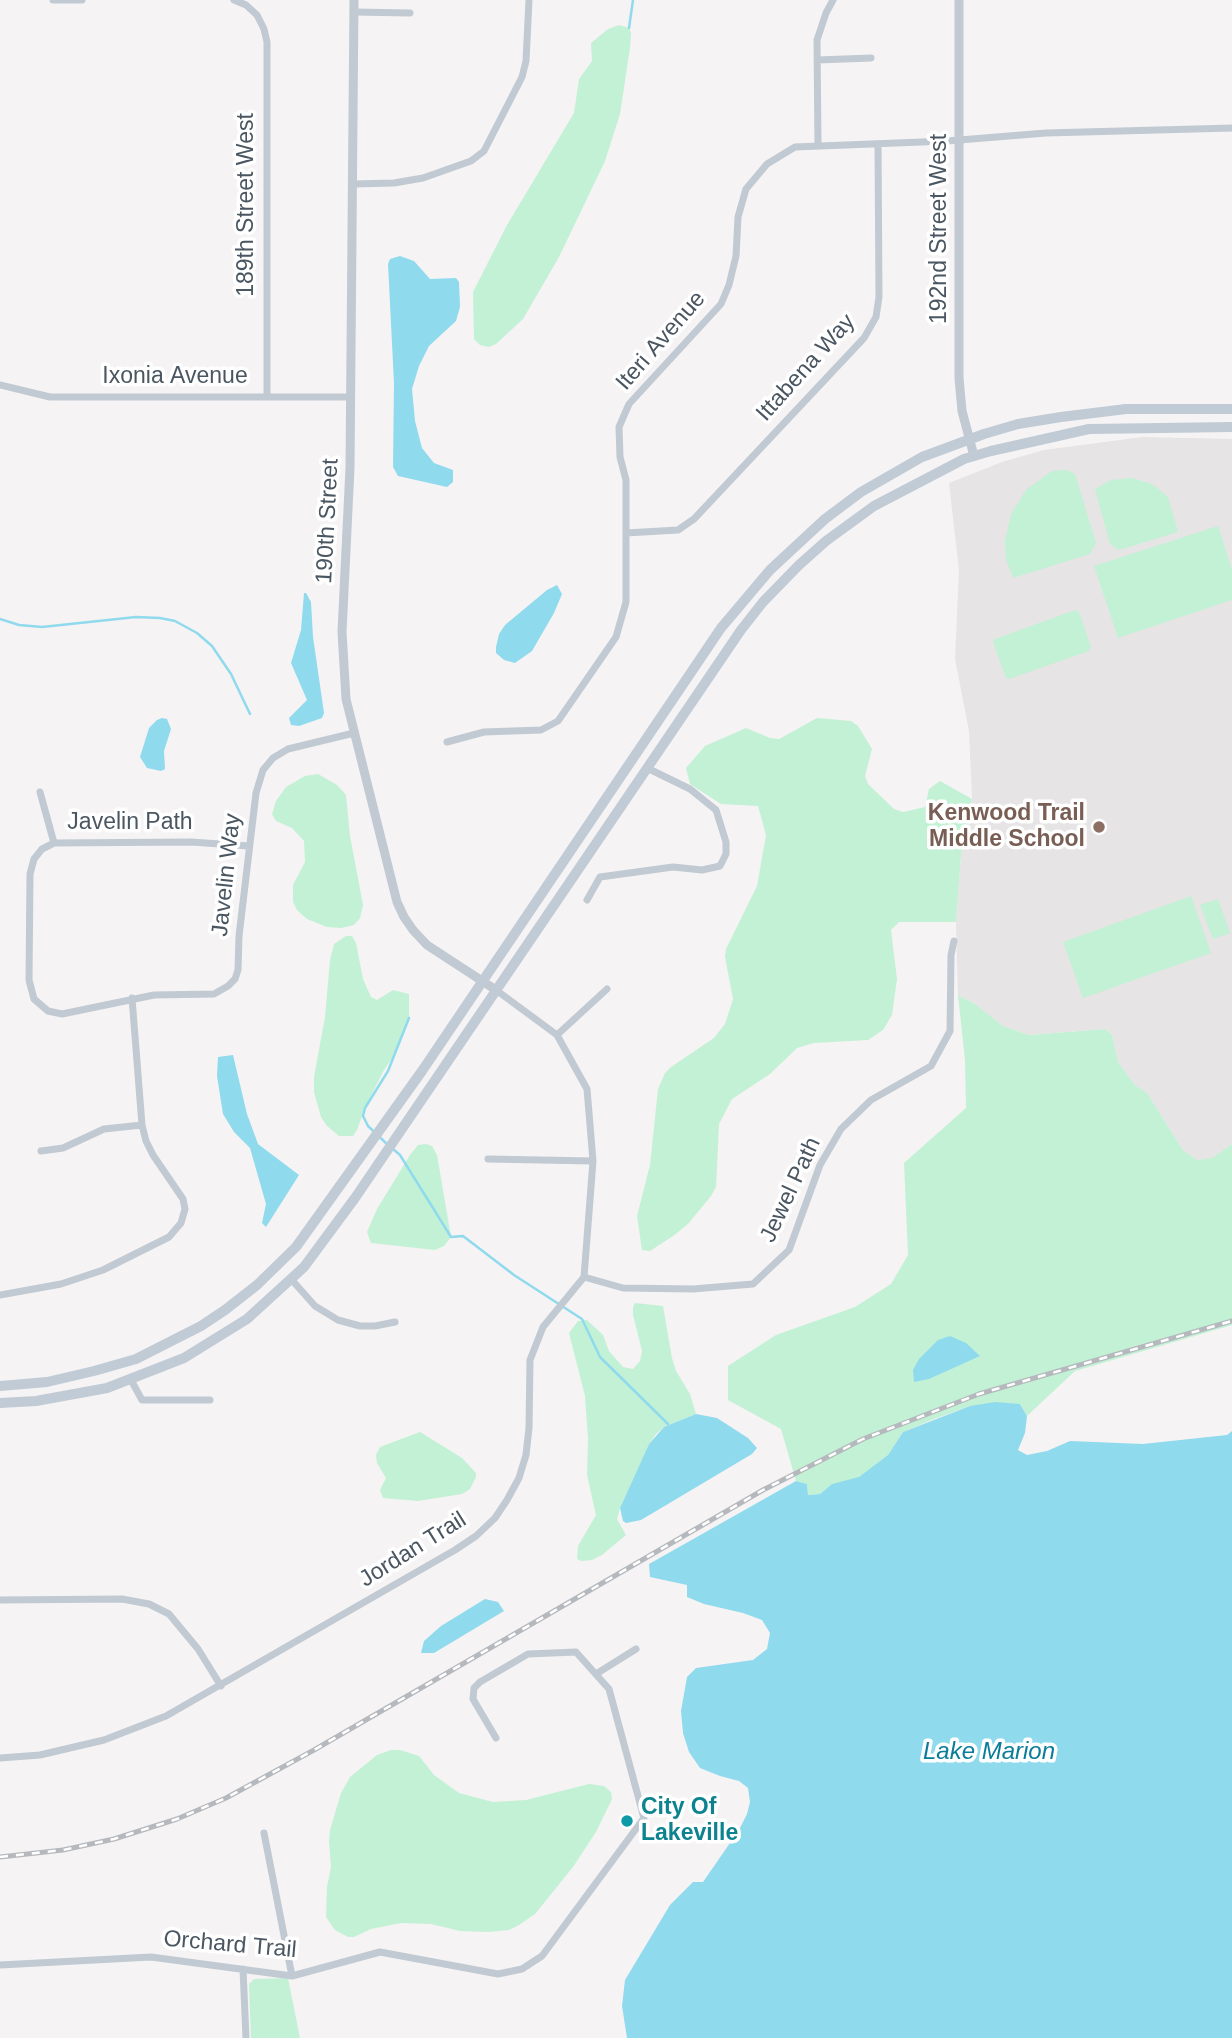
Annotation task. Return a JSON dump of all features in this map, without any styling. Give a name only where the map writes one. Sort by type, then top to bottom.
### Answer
[{"type":"main road","points":[[0,1386],[47,1382],[136,1359],[201,1326],[257,1285],[296,1247],[482,981],[696,663],[763,578],[801,539],[861,492],[922,457],[1018,424],[1126,409],[1232,409]]},
{"type":"main road","points":[[0,1403],[74,1395],[131,1380],[184,1358],[247,1319],[304,1267],[355,1198],[741,630],[799,565],[870,508],[974,456],[1049,436],[1089,429],[1232,427]]},
{"type":"street","points":[[53,0],[82,0]]},
{"type":"street","name":"189th Street West","points":[[234,0],[246,5],[257,15],[264,29],[267,51],[267,396]]},
{"type":"street","name":"190th Street","points":[[354,0],[351,397],[348,537],[342,632],[344,681],[354,733],[397,902],[404,917],[428,944],[496,990]]},
{"type":"street","points":[[354,184],[394,183],[423,178],[471,161],[484,151],[522,77],[526,61],[529,0]]},
{"type":"street","points":[[818,145],[817,40],[833,0]]},
{"type":"street","name":"192nd Street West","points":[[959,0],[959,378],[961,404],[974,456]]},
{"type":"street","points":[[354,12],[410,13]]},
{"type":"street","points":[[817,60],[871,58]]},
{"type":"street","name":"Iteri Avenue","points":[[447,742],[484,732],[541,730],[558,721],[616,637],[626,602],[626,480],[620,457],[619,427],[629,404],[721,304],[736,256],[738,217],[746,189],[767,164],[795,147],[818,145],[1107,131],[1232,128]]},
{"type":"street","name":"Ittabena Way","points":[[626,533],[678,530],[694,519],[864,338],[876,317],[879,297],[878,144]]},
{"type":"street","name":"Ixonia Avenue","points":[[0,385],[50,397],[351,397]]},
{"type":"street","name":"Javelin Way","points":[[54,843],[38,853],[30,874],[29,980],[32,994],[42,1007],[62,1014],[132,998],[166,994],[214,994],[235,979],[238,970],[249,846],[258,784],[263,770],[273,758],[296,746],[354,733]]},
{"type":"street","points":[[587,900],[600,877],[673,867],[702,870],[720,866],[726,854],[726,842],[716,810],[690,789],[647,768]]},
{"type":"street","points":[[40,792],[54,843]]},
{"type":"street","name":"Javelin Path","points":[[54,843],[191,842],[249,846]]},
{"type":"street","name":"Jewel Path","points":[[584,1277],[623,1288],[693,1289],[753,1284],[789,1250],[820,1165],[841,1129],[871,1100],[931,1066],[950,1031],[951,955],[954,941]]},
{"type":"street","points":[[557,1035],[607,989]]},
{"type":"street","points":[[496,990],[557,1035],[587,1089],[593,1161],[584,1277]]},
{"type":"street","points":[[0,1295],[61,1284],[103,1270],[169,1237],[177,1229],[185,1209],[183,1199],[153,1155],[142,1125],[132,998]]},
{"type":"street","points":[[41,1152],[62,1148],[104,1129],[142,1125]]},
{"type":"street","points":[[488,1159],[593,1161]]},
{"type":"street","name":"Jordan Trail","points":[[0,1758],[40,1755],[104,1740],[166,1716],[476,1536],[495,1518],[519,1478],[526,1455],[529,1429],[530,1360],[543,1327],[584,1277]]},
{"type":"street","points":[[291,1279],[315,1306],[338,1320],[375,1326],[395,1322]]},
{"type":"street","points":[[131,1380],[142,1400],[210,1400]]},
{"type":"street","points":[[0,1601],[122,1599],[149,1604],[169,1614],[198,1649],[221,1686]]},
{"type":"street","points":[[596,1674],[636,1649]]},
{"type":"street","name":"Orchard Trail","points":[[0,1965],[151,1957],[292,1976],[380,1952],[498,1974],[522,1969],[542,1956],[644,1818],[629,1756],[608,1689],[576,1652],[528,1654],[474,1688],[473,1699],[496,1738]]},
{"type":"street","points":[[264,1833],[292,1976]]},
{"type":"street","points":[[243,1969],[246,2038]]},
{"type":"shaded area","name":"Kenwood Trail Middle School","points":[[1142,437],[1232,439],[1232,1144],[1212,1158],[1197,1160],[1183,1150],[1147,1093],[1135,1085],[1118,1062],[1112,1035],[1105,1029],[1029,1035],[1003,1026],[975,1004],[958,995],[956,922],[961,856],[972,798],[969,731],[955,659],[959,570],[949,483],[1002,462],[1044,450]]},
{"type":"green space","points":[[619,25],[629,28],[630,48],[620,114],[605,161],[559,257],[523,319],[496,344],[489,347],[480,345],[474,339],[473,292],[507,225],[574,113],[579,79],[592,61],[591,43],[608,29]]},
{"type":"green space","points":[[1067,470],[1075,474],[1096,543],[1090,554],[1013,578],[1006,559],[1005,541],[1011,514],[1026,490],[1052,471]]},
{"type":"green space","points":[[1132,478],[1152,484],[1168,497],[1178,532],[1119,550],[1110,544],[1095,489],[1111,480]]},
{"type":"green space","points":[[1218,526],[1232,570],[1232,600],[1118,638],[1094,566]]},
{"type":"green space","points":[[1075,610],[1079,612],[1091,647],[1089,651],[1006,678],[993,642],[995,639]]},
{"type":"green space","points":[[817,718],[851,721],[858,726],[872,749],[865,776],[868,784],[894,809],[903,812],[925,807],[929,789],[940,781],[972,799],[961,856],[956,922],[899,922],[891,930],[897,979],[892,1015],[883,1030],[868,1040],[814,1043],[797,1048],[770,1074],[732,1099],[719,1124],[716,1187],[711,1196],[688,1224],[673,1236],[650,1251],[642,1250],[637,1216],[650,1165],[658,1089],[665,1073],[671,1067],[714,1038],[725,1024],[733,999],[726,949],[757,886],[766,835],[758,806],[721,804],[690,784],[686,768],[705,746],[746,728],[779,739]]},
{"type":"green space","points":[[318,774],[337,785],[346,795],[350,836],[363,905],[360,918],[354,925],[341,928],[327,927],[307,919],[297,910],[293,902],[293,885],[305,862],[304,841],[292,828],[276,821],[272,814],[276,801],[286,787],[305,776]]},
{"type":"green space","points":[[1191,896],[1211,953],[1083,998],[1063,942]]},
{"type":"green space","points":[[1218,899],[1230,933],[1213,939],[1200,905]]},
{"type":"green space","points":[[346,936],[352,936],[356,943],[363,979],[371,997],[377,1000],[393,990],[409,994],[409,1018],[395,1054],[365,1108],[357,1130],[353,1136],[339,1136],[321,1117],[314,1092],[314,1077],[325,1017],[330,960],[334,944]]},
{"type":"green space","points":[[958,995],[975,1004],[1003,1026],[1029,1035],[1105,1029],[1112,1035],[1118,1062],[1135,1085],[1147,1093],[1183,1150],[1197,1160],[1212,1158],[1232,1144],[1232,1325],[1075,1371],[1027,1416],[1020,1404],[970,1406],[934,1419],[903,1432],[888,1455],[859,1478],[832,1484],[820,1494],[808,1495],[807,1484],[796,1481],[781,1429],[728,1400],[728,1366],[776,1335],[855,1307],[891,1284],[908,1255],[904,1163],[966,1108],[965,1060]]},
{"type":"green space","points":[[418,1145],[432,1146],[437,1155],[451,1237],[444,1246],[435,1250],[371,1243],[367,1232],[377,1209],[410,1155]]},
{"type":"green space","points":[[635,1303],[663,1306],[672,1358],[676,1371],[690,1394],[696,1414],[664,1427],[649,1444],[617,1519],[626,1535],[602,1555],[581,1561],[577,1559],[578,1546],[596,1515],[587,1475],[585,1396],[569,1333],[578,1321],[587,1320],[603,1335],[609,1351],[623,1367],[633,1369],[640,1361],[642,1351],[633,1315]]},
{"type":"green space","points":[[420,1432],[462,1458],[476,1473],[470,1489],[462,1494],[418,1501],[383,1498],[380,1490],[386,1478],[377,1463],[376,1455],[380,1447]]},
{"type":"green space","points":[[391,1750],[419,1756],[434,1775],[459,1793],[493,1802],[526,1800],[589,1784],[604,1786],[611,1792],[612,1799],[596,1832],[573,1867],[535,1914],[519,1925],[509,1930],[488,1932],[401,1923],[348,1937],[335,1930],[326,1917],[331,1867],[330,1830],[341,1793],[350,1777],[377,1755]]},
{"type":"green space","points":[[288,1978],[300,2038],[251,2038],[249,1984],[254,1979]]},
{"type":"water","points":[[400,256],[414,261],[430,279],[456,278],[459,282],[460,307],[456,321],[429,346],[412,389],[415,421],[422,448],[434,463],[453,470],[453,482],[447,487],[398,476],[393,467],[394,383],[388,264],[390,259]]},
{"type":"water","points":[[557,585],[562,594],[532,651],[515,663],[504,660],[496,653],[496,647],[499,634],[505,625],[547,590]]},
{"type":"water","points":[[304,593],[311,602],[324,713],[322,718],[299,726],[291,725],[289,718],[307,700],[291,663],[301,630]]},
{"type":"water","points":[[162,718],[167,719],[171,729],[164,751],[165,769],[161,771],[147,768],[140,757],[149,728]]},
{"type":"water","points":[[233,1055],[247,1114],[258,1144],[299,1175],[266,1227],[262,1223],[266,1204],[250,1148],[234,1132],[223,1114],[217,1076],[218,1057]]},
{"type":"water","points":[[950,1336],[966,1343],[980,1356],[929,1379],[914,1382],[913,1370],[919,1359],[938,1340]]},
{"type":"water","name":"Lake Marion","points":[[995,1402],[1020,1404],[1027,1416],[1025,1433],[1018,1450],[1027,1455],[1047,1451],[1070,1441],[1143,1444],[1227,1435],[1232,1431],[1232,2038],[627,2038],[622,2006],[625,1980],[670,1905],[693,1882],[703,1882],[739,1830],[750,1802],[748,1788],[739,1781],[700,1768],[689,1752],[683,1733],[681,1711],[687,1677],[696,1668],[753,1660],[767,1649],[770,1633],[762,1620],[687,1597],[687,1585],[650,1577],[649,1564],[796,1481],[807,1484],[808,1495],[820,1494],[832,1484],[859,1477],[888,1455],[903,1432],[970,1406]]},
{"type":"water","points":[[696,1414],[717,1418],[748,1438],[757,1448],[752,1454],[641,1520],[626,1523],[620,1508],[649,1444],[664,1427]]},
{"type":"water","points":[[485,1599],[498,1602],[504,1611],[434,1653],[421,1653],[424,1641],[441,1626]]},
{"type":"waterway","points":[[629,28],[633,0]]},
{"type":"waterway","points":[[0,619],[19,625],[42,627],[136,617],[175,621],[197,633],[212,646],[231,674],[250,714]]},
{"type":"waterway","points":[[388,1145],[368,1126],[363,1116],[365,1108],[388,1071],[409,1018]]},
{"type":"waterway","points":[[393,1149],[400,1155],[451,1237],[463,1236],[514,1275],[582,1319],[600,1357],[668,1424]]},
{"type":"railway","points":[[0,1857],[63,1850],[114,1839],[177,1819],[226,1798],[314,1750],[763,1490],[863,1439],[979,1394],[1232,1321]]},
{"type":"place","name":"Kenwood Trail Middle School","points":[[1099,827]]},
{"type":"place","name":"City Of Lakeville","points":[[627,1821]]}]
